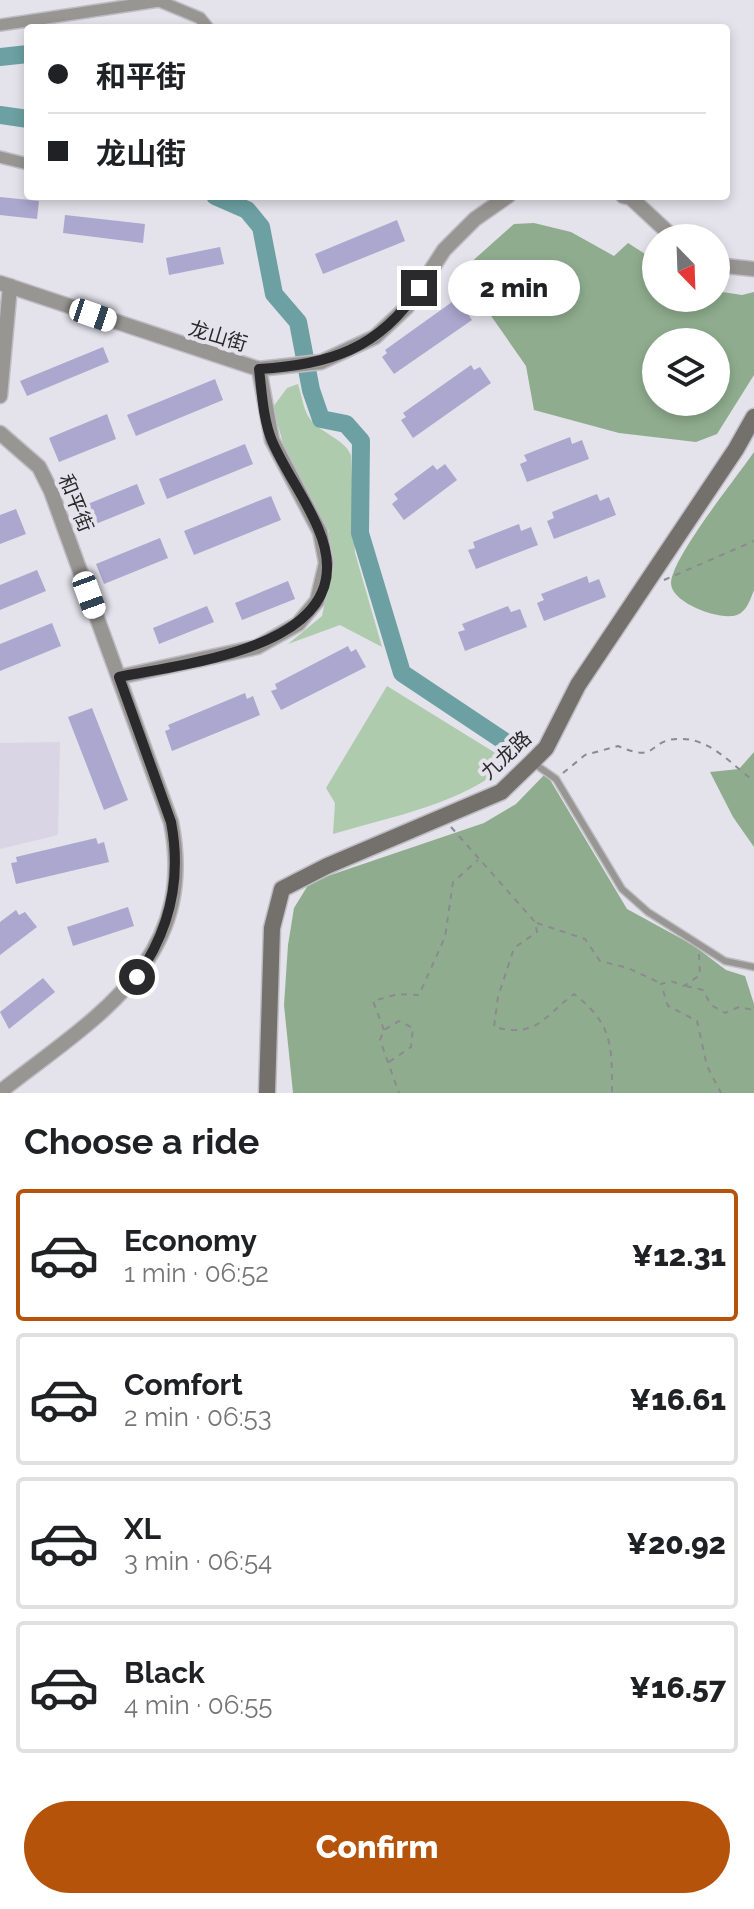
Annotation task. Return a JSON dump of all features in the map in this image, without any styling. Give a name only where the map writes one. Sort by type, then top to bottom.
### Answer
[{"type":"main road","name":"九龙路","points":[[267,1093],[272,928],[282,889],[501,792],[546,748],[578,685],[754,417]]},
{"type":"street","points":[[0,25],[159,1],[200,18],[205,24]]},
{"type":"street","points":[[0,157],[24,163]]},
{"type":"street","name":"龙山街","points":[[5,285],[259,369],[321,362],[375,337],[407,307],[444,250],[475,219],[502,200]]},
{"type":"street","points":[[633,200],[659,224]]},
{"type":"street","points":[[730,266],[754,269]]},
{"type":"street","points":[[0,396],[5,285]]},
{"type":"street","points":[[119,677],[257,647],[298,624],[317,601],[326,563],[320,532],[272,440],[259,369]]},
{"type":"street","name":"和平街","points":[[0,433],[39,467],[51,491],[171,822],[177,874],[173,897],[157,944],[137,977],[108,1005],[0,1092]]},
{"type":"lane","points":[[532,762],[556,779],[622,889],[648,912],[725,961],[754,967]]},
{"type":"path","points":[[641,591],[754,541]]},
{"type":"path","points":[[556,779],[585,755],[618,746],[634,755],[645,755],[663,742],[684,739],[710,748],[734,763],[754,781]]},
{"type":"path","points":[[443,817],[535,922],[585,939],[600,961],[628,968],[661,984],[671,981],[703,990],[711,1005],[725,1013],[739,1007],[754,1010]]},
{"type":"path","points":[[384,1030],[373,1001],[398,994],[419,995],[445,937],[453,882],[479,859]]},
{"type":"path","points":[[535,922],[537,932],[514,948],[498,997],[494,1027],[518,1033],[540,1023],[574,994],[598,1013],[613,1052],[612,1093]]},
{"type":"path","points":[[684,986],[700,975],[698,941]]},
{"type":"path","points":[[661,984],[668,1006],[697,1021],[707,1066],[721,1093]]},
{"type":"path","points":[[389,1062],[411,1047],[413,1028],[399,1021],[384,1030],[380,1040],[399,1093]]},
{"type":"shaded area","points":[[60,742],[58,835],[0,849],[0,743]]},
{"type":"green space","points":[[534,223],[571,232],[614,256],[628,243],[642,252],[642,312],[730,312],[730,293],[742,295],[754,292],[754,375],[730,413],[730,328],[642,328],[642,416],[728,416],[717,434],[696,442],[619,433],[534,410],[526,366],[480,300],[469,264],[514,224]]},
{"type":"green space","points":[[298,384],[312,422],[342,444],[351,455],[355,553],[382,647],[340,625],[288,644],[322,616],[329,582],[329,531],[287,458],[273,407],[287,388]]},
{"type":"green space","points":[[754,452],[754,590],[746,608],[737,615],[709,613],[687,603],[673,590],[674,571],[706,517]]},
{"type":"green space","points":[[387,686],[510,762],[471,788],[449,798],[333,834],[335,803],[326,788]]},
{"type":"green space","points":[[754,752],[754,847],[733,817],[710,772],[739,769]]},
{"type":"green space","points":[[546,773],[627,909],[693,945],[726,970],[745,976],[754,1004],[754,1093],[293,1093],[284,1005],[288,945],[294,908],[310,882],[484,823],[516,804]]},
{"type":"building","points":[[0,197],[39,201],[37,219],[0,215]]},
{"type":"building","points":[[65,215],[145,224],[143,243],[63,233]]},
{"type":"building","points":[[397,220],[405,241],[323,274],[315,254]]},
{"type":"building","points":[[220,247],[224,264],[169,275],[166,258]]},
{"type":"building","points":[[452,302],[456,307],[461,304],[472,320],[394,374],[382,357],[387,353],[385,350]]},
{"type":"building","points":[[103,347],[109,362],[27,396],[20,381]]},
{"type":"building","points":[[471,365],[474,370],[480,367],[491,383],[413,438],[401,420],[406,417],[403,413]]},
{"type":"building","points":[[215,379],[223,400],[136,436],[127,415]]},
{"type":"building","points":[[107,414],[116,439],[59,462],[49,438]]},
{"type":"building","points":[[570,437],[572,444],[582,440],[589,459],[527,482],[520,464],[527,461],[524,455]]},
{"type":"building","points":[[245,444],[253,464],[167,499],[159,479]]},
{"type":"building","points":[[445,464],[457,480],[404,520],[392,504],[398,499],[394,494],[433,465],[437,470]]},
{"type":"building","points":[[137,484],[145,504],[81,530],[73,510]]},
{"type":"building","points":[[597,494],[600,501],[609,497],[616,515],[554,539],[547,521],[554,518],[552,512]]},
{"type":"building","points":[[271,496],[281,520],[194,555],[184,531]]},
{"type":"building","points":[[16,509],[26,534],[0,544],[0,515]]},
{"type":"building","points":[[519,524],[521,531],[531,527],[538,545],[476,569],[468,550],[475,548],[473,542]]},
{"type":"building","points":[[160,538],[168,558],[104,584],[96,564]]},
{"type":"building","points":[[37,570],[46,591],[0,610],[0,585]]},
{"type":"building","points":[[587,576],[589,583],[599,579],[606,597],[544,621],[537,603],[544,600],[541,594]]},
{"type":"building","points":[[288,581],[295,599],[242,620],[235,603]]},
{"type":"building","points":[[207,606],[214,622],[159,644],[153,628]]},
{"type":"building","points":[[508,606],[511,612],[520,609],[527,627],[465,651],[458,632],[465,630],[462,624]]},
{"type":"building","points":[[52,623],[61,646],[0,671],[0,644]]},
{"type":"building","points":[[348,646],[351,652],[356,649],[366,667],[281,710],[271,691],[277,689],[275,684]]},
{"type":"building","points":[[245,693],[247,699],[253,696],[260,715],[172,751],[165,731],[170,729],[168,725]]},
{"type":"building","points":[[92,708],[128,800],[104,810],[68,717]]},
{"type":"building","points":[[96,838],[98,844],[104,842],[109,862],[16,884],[11,863],[17,862],[16,857]]},
{"type":"building","points":[[128,907],[134,926],[73,946],[67,927]]},
{"type":"building","points":[[16,910],[19,915],[25,912],[37,927],[0,955],[0,922]]},
{"type":"building","points":[[43,978],[55,992],[9,1029],[0,1012]]},
{"type":"waterway","points":[[0,57],[24,54]]},
{"type":"waterway","points":[[0,115],[24,118]]},
{"type":"waterway","points":[[224,200],[247,210],[261,227],[274,294],[298,322],[311,390],[321,419],[346,424],[361,441],[360,533],[402,673],[513,747]]},
{"type":"route","points":[[137,977],[153,954],[168,916],[177,874],[176,847],[171,822],[119,677],[257,647],[298,624],[317,601],[326,563],[320,532],[303,494],[272,440],[266,421],[259,369],[321,362],[343,354],[375,337],[407,307],[419,288]]}]
